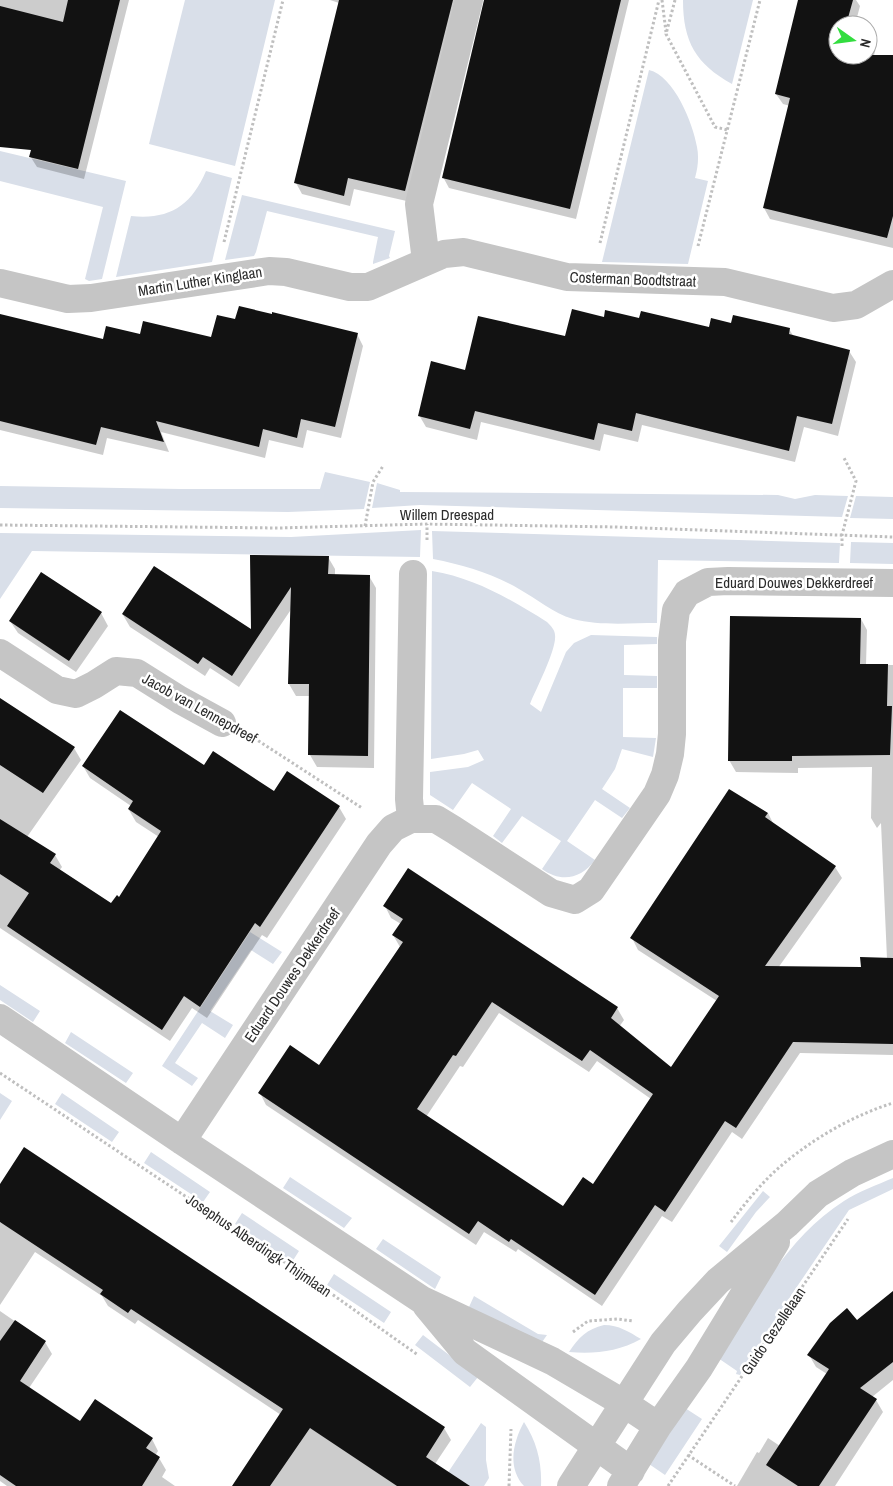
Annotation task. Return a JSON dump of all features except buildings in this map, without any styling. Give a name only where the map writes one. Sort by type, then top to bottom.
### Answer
[{"type":"street","points":[[426,262],[419,204],[469,0]]},
{"type":"street","name":"Costerman Boodtstraat","points":[[426,262],[444,254],[464,252],[567,277],[724,282],[833,308],[856,305],[893,284]]},
{"type":"street","name":"Martin Luther Kinglaan","points":[[0,283],[68,299],[91,298],[269,271],[286,272],[350,287],[368,286],[426,262]]},
{"type":"street","points":[[402,824],[409,799],[413,574]]},
{"type":"street","name":"Eduard Douwes Dekkerdreef","points":[[182,1141],[379,844],[402,824],[436,820],[551,893],[575,900],[591,890],[608,869],[657,794],[665,775],[672,734],[672,641],[676,610],[687,593],[708,582],[893,583]]},
{"type":"street","name":"Jacob van Lennepdreef","points":[[0,653],[57,690],[76,694],[116,671],[137,673],[222,723]]},
{"type":"street","points":[[0,1018],[422,1300],[552,1361],[625,1404],[658,1426]]},
{"type":"street","points":[[571,1486],[663,1343],[718,1281],[787,1224],[818,1194],[852,1173],[893,1154]]},
{"type":"street","points":[[422,1300],[465,1352],[596,1448],[626,1479],[658,1426],[699,1368],[787,1224]]},
{"type":"path","points":[[215,279],[283,0]]},
{"type":"path","points":[[660,0],[666,34],[715,127],[728,130]]},
{"type":"path","points":[[592,278],[660,0]]},
{"type":"path","points":[[666,34],[674,0]]},
{"type":"path","points":[[689,280],[760,0]]},
{"type":"path","points":[[844,458],[856,481],[842,535],[844,582]]},
{"type":"path","points":[[365,526],[373,482],[383,466]]},
{"type":"path","name":"Willem Dreespad","points":[[0,525],[278,528],[427,524],[616,527],[893,537]]},
{"type":"path","name":"Jacob van Lennepdreef","points":[[222,723],[243,731],[402,824]]},
{"type":"path","name":"Josephus Alberdingk Thijmlaan","points":[[0,1073],[311,1279],[422,1358]]},
{"type":"path","name":"Guido Gezellelaan","points":[[668,1486],[853,1215]]},
{"type":"path","points":[[688,1455],[735,1486]]},
{"type":"shaded area","points":[[185,0],[275,0],[235,166],[149,144]]},
{"type":"shaded area","points":[[683,0],[753,0],[732,84],[709,68],[694,50],[686,28]]},
{"type":"shaded area","points":[[649,70],[658,74],[666,81],[681,102],[687,114],[697,147],[698,162],[695,178],[708,181],[688,264],[602,262]]},
{"type":"shaded area","points":[[0,151],[126,181],[102,279],[89,281],[85,279],[103,207],[0,181]]},
{"type":"shaded area","points":[[206,171],[232,178],[212,262],[116,277],[131,216],[157,216],[177,208],[186,202]]},
{"type":"shaded area","points":[[242,195],[395,231],[390,258],[373,264],[378,237],[267,211],[254,256],[225,260]]},
{"type":"shaded area","points":[[325,472],[370,482],[364,509],[288,512],[0,508],[0,486],[320,489]]},
{"type":"shaded area","points":[[377,483],[400,490],[400,492],[778,495],[795,499],[815,495],[848,496],[842,517],[420,505],[372,508]]},
{"type":"shaded area","points":[[856,496],[893,497],[893,519],[850,518]]},
{"type":"shaded area","points":[[421,530],[420,557],[32,551],[0,599],[0,533],[291,537]]},
{"type":"shaded area","points":[[432,531],[840,543],[839,563],[658,560],[657,623],[593,623],[573,619],[559,613],[509,583],[488,574],[433,559]]},
{"type":"shaded area","points":[[851,542],[893,543],[893,564],[850,563]]},
{"type":"shaded area","points":[[432,571],[448,574],[492,590],[533,613],[551,627],[555,635],[553,650],[530,704],[541,712],[566,652],[574,643],[591,635],[657,637],[657,644],[624,645],[624,675],[657,676],[657,688],[623,688],[623,737],[656,738],[653,757],[622,749],[615,769],[602,789],[630,808],[622,818],[595,800],[567,841],[595,860],[577,875],[570,877],[556,876],[542,869],[561,841],[522,816],[502,843],[493,836],[511,809],[472,783],[453,810],[430,795],[430,772],[468,767],[484,760],[478,750],[431,759]]},
{"type":"shaded area","points":[[250,932],[282,952],[273,964],[251,950],[210,1011],[233,1025],[225,1038],[202,1023],[175,1063],[198,1078],[192,1086],[162,1066]]},
{"type":"shaded area","points":[[0,985],[40,1011],[33,1022],[0,1000]]},
{"type":"shaded area","points":[[71,1032],[133,1073],[126,1083],[65,1043]]},
{"type":"shaded area","points":[[0,1093],[12,1101],[0,1120]]},
{"type":"shaded area","points":[[62,1093],[119,1132],[112,1142],[55,1104]]},
{"type":"shaded area","points":[[151,1152],[210,1192],[203,1202],[144,1163]]},
{"type":"shaded area","points":[[290,1177],[352,1218],[344,1228],[283,1188]]},
{"type":"shaded area","points":[[893,1178],[893,1189],[849,1210],[740,1375],[736,1374],[737,1371],[718,1358],[758,1293],[788,1252],[823,1216],[844,1201]]},
{"type":"shaded area","points":[[763,1191],[770,1197],[756,1212],[727,1252],[719,1246]]},
{"type":"shaded area","points":[[242,1213],[299,1251],[292,1262],[235,1224]]},
{"type":"shaded area","points":[[383,1239],[441,1277],[435,1289],[376,1249]]},
{"type":"shaded area","points":[[334,1274],[391,1312],[384,1323],[327,1285]]},
{"type":"shaded area","points":[[474,1296],[538,1334],[547,1335],[540,1345],[469,1307]]},
{"type":"shaded area","points":[[604,1325],[628,1331],[641,1339],[624,1347],[606,1351],[588,1353],[569,1352],[584,1335]]},
{"type":"shaded area","points":[[423,1335],[478,1377],[470,1387],[415,1345]]},
{"type":"shaded area","points":[[685,1408],[702,1419],[665,1475],[649,1464]]},
{"type":"shaded area","points":[[524,1422],[538,1453],[541,1469],[541,1486],[524,1486],[515,1471],[515,1446]]},
{"type":"shaded area","points":[[481,1423],[486,1427],[486,1460],[489,1478],[484,1486],[439,1486]]}]
